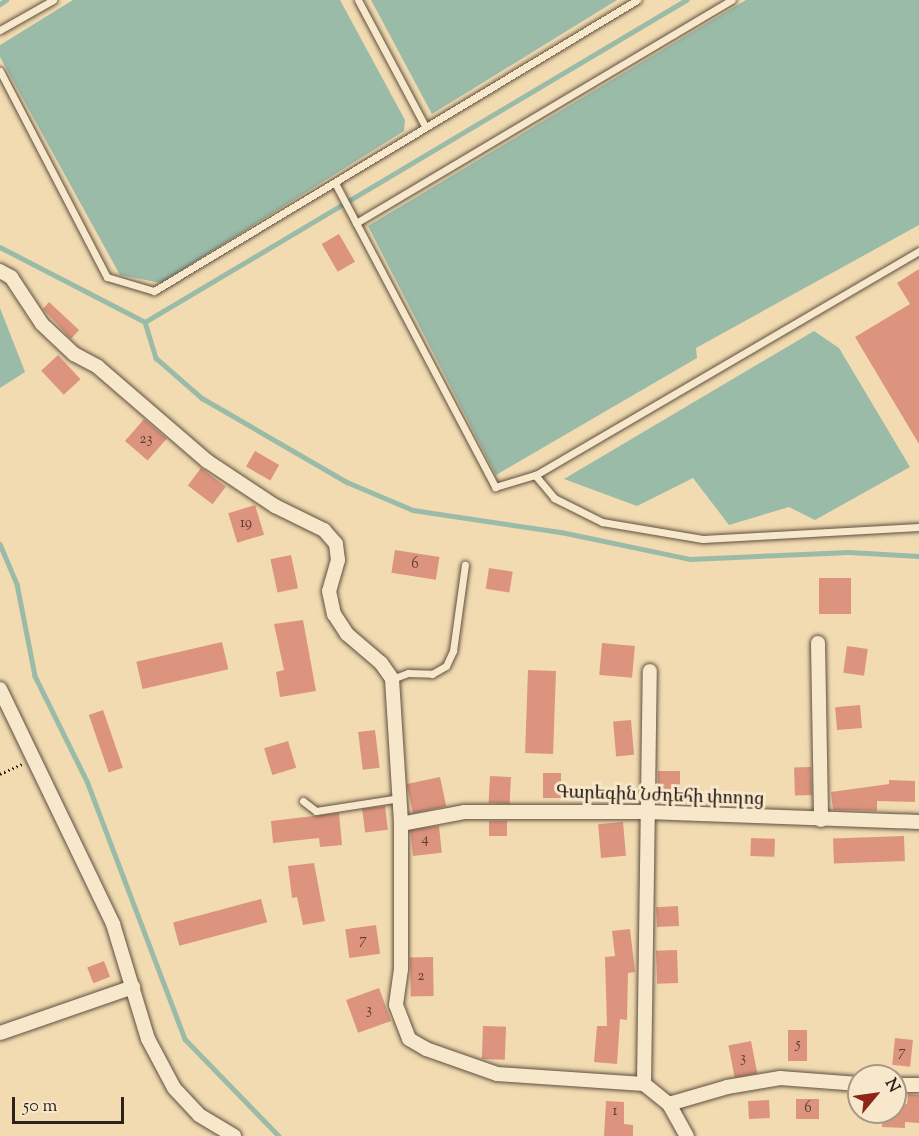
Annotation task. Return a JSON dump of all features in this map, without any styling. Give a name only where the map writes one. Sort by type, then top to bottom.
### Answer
[{"type":"street","points":[[0,271],[11,277],[42,324],[74,354],[98,366],[207,461],[275,506],[324,530],[336,544],[338,560],[329,591],[334,614],[347,634],[381,663],[392,680],[401,824],[401,969],[396,1005],[409,1039],[426,1049],[497,1074],[644,1084],[669,1104],[687,1136]]},
{"type":"street","points":[[818,643],[821,820]]},
{"type":"street","points":[[644,1084],[650,671]]},
{"type":"street","points":[[0,689],[38,761],[113,924],[148,1039],[174,1088],[199,1115],[234,1136]]},
{"type":"street","name":"Գարեգին Նժդեհի փողոց","points":[[401,824],[464,812],[647,812],[919,822]]},
{"type":"street","points":[[0,1033],[133,987]]},
{"type":"street","points":[[669,1104],[727,1087],[780,1078],[847,1083]]},
{"type":"lane","points":[[0,30],[53,0]]},
{"type":"lane","points":[[358,0],[425,126]]},
{"type":"lane","points":[[0,72],[107,277],[154,291],[637,0]]},
{"type":"lane","points":[[357,223],[732,0]]},
{"type":"lane","points":[[335,183],[495,487],[536,475],[919,251]]},
{"type":"lane","points":[[536,475],[554,498],[602,522],[703,539],[919,527]]},
{"type":"lane","points":[[392,680],[408,673],[432,674],[446,666],[453,651],[465,566]]},
{"type":"lane","points":[[303,801],[316,810],[399,798]]},
{"type":"path","points":[[0,774],[23,763],[38,761]]},
{"type":"shaded area","points":[[73,0],[340,0],[405,120],[404,131],[161,283],[120,275],[0,57],[0,45]]},
{"type":"shaded area","points":[[371,0],[617,0],[432,114]]},
{"type":"shaded area","points":[[746,0],[919,0],[919,225],[696,348],[697,358],[496,475],[368,226]]},
{"type":"shaded area","points":[[0,308],[25,372],[0,388]]},
{"type":"shaded area","points":[[814,331],[839,348],[910,467],[815,520],[789,507],[729,525],[693,478],[637,506],[564,479]]},
{"type":"building","points":[[339,234],[355,262],[338,272],[322,244]]},
{"type":"building","points":[[919,269],[919,444],[855,337],[910,304],[897,283]]},
{"type":"building","points":[[49,302],[79,330],[71,339],[43,309]]},
{"type":"building","points":[[58,355],[81,379],[64,395],[41,371]]},
{"type":"building","points":[[144,419],[167,439],[148,461],[125,441]]},
{"type":"building","points":[[255,451],[279,465],[270,481],[246,467]]},
{"type":"building","points":[[201,468],[226,487],[213,504],[188,486]]},
{"type":"building","points":[[255,505],[264,535],[237,543],[228,513]]},
{"type":"building","points":[[395,550],[439,557],[436,580],[391,573]]},
{"type":"building","points":[[291,555],[298,588],[278,593],[270,559]]},
{"type":"building","points":[[489,568],[513,572],[509,592],[486,589]]},
{"type":"building","points":[[819,578],[851,578],[851,614],[819,614]]},
{"type":"building","points":[[303,620],[316,691],[280,697],[276,672],[284,670],[274,624]]},
{"type":"building","points":[[222,642],[228,669],[143,689],[136,662]]},
{"type":"building","points":[[602,643],[635,646],[632,678],[599,675]]},
{"type":"building","points":[[847,646],[868,649],[864,676],[843,673]]},
{"type":"building","points":[[528,670],[556,671],[553,754],[525,753]]},
{"type":"building","points":[[860,705],[862,728],[837,730],[835,707]]},
{"type":"building","points":[[103,710],[123,768],[109,773],[89,715]]},
{"type":"building","points":[[631,720],[634,755],[616,756],[613,722]]},
{"type":"building","points":[[375,730],[380,768],[363,770],[358,732]]},
{"type":"building","points":[[288,741],[296,768],[272,775],[264,748]]},
{"type":"building","points":[[811,767],[812,795],[795,796],[794,768]]},
{"type":"building","points":[[658,771],[680,771],[680,803],[658,803]]},
{"type":"building","points":[[543,773],[561,773],[561,798],[543,798]]},
{"type":"building","points":[[490,776],[511,777],[510,804],[489,803]]},
{"type":"building","points":[[440,777],[446,806],[413,813],[407,784]]},
{"type":"building","points":[[889,780],[915,781],[915,802],[877,801],[877,811],[833,810],[831,792],[889,784]]},
{"type":"building","points":[[385,806],[388,830],[365,833],[362,809]]},
{"type":"building","points":[[339,813],[342,845],[320,847],[319,838],[273,843],[271,821]]},
{"type":"building","points":[[489,821],[507,821],[507,836],[489,836]]},
{"type":"building","points":[[623,822],[626,856],[601,858],[598,824]]},
{"type":"building","points":[[439,826],[442,853],[413,856],[410,829]]},
{"type":"building","points":[[904,836],[905,861],[834,863],[833,838]]},
{"type":"building","points":[[751,838],[775,839],[774,857],[750,856]]},
{"type":"building","points":[[314,863],[325,921],[303,925],[297,897],[292,898],[288,866]]},
{"type":"building","points":[[261,899],[267,922],[179,946],[173,923]]},
{"type":"building","points":[[678,906],[679,926],[657,927],[656,907]]},
{"type":"building","points":[[376,925],[380,954],[349,958],[345,929]]},
{"type":"building","points":[[630,929],[635,972],[628,973],[627,1020],[620,1019],[617,1064],[594,1062],[597,1026],[607,1026],[605,957],[615,956],[612,931]]},
{"type":"building","points":[[677,950],[678,983],[657,984],[656,951]]},
{"type":"building","points":[[410,957],[433,957],[434,996],[411,996]]},
{"type":"building","points":[[104,961],[110,977],[93,983],[87,967]]},
{"type":"building","points":[[379,988],[391,1021],[358,1033],[346,1000]]},
{"type":"building","points":[[483,1026],[506,1027],[505,1060],[482,1059]]},
{"type":"building","points":[[788,1030],[807,1030],[807,1061],[788,1061]]},
{"type":"building","points":[[895,1038],[913,1040],[910,1067],[907,1066],[907,1064],[892,1064]]},
{"type":"building","points":[[751,1041],[757,1073],[735,1078],[728,1045]]},
{"type":"building","points":[[908,1094],[919,1095],[919,1123],[907,1122]]},
{"type":"building","points":[[796,1099],[819,1099],[819,1119],[796,1119]]},
{"type":"building","points":[[769,1100],[770,1118],[749,1119],[748,1101]]},
{"type":"building","points":[[606,1101],[624,1102],[624,1124],[633,1125],[633,1136],[604,1136]]},
{"type":"building","points":[[882,1124],[905,1124],[905,1128],[882,1127]]},
{"type":"waterway","points":[[0,4],[6,0]]},
{"type":"waterway","points":[[145,322],[686,0]]},
{"type":"waterway","points":[[0,247],[145,322],[156,358],[202,398],[347,482],[413,510],[561,532],[690,559],[849,552],[919,556]]},
{"type":"waterway","points":[[0,544],[17,584],[35,676],[87,781],[185,1039],[279,1136]]}]
